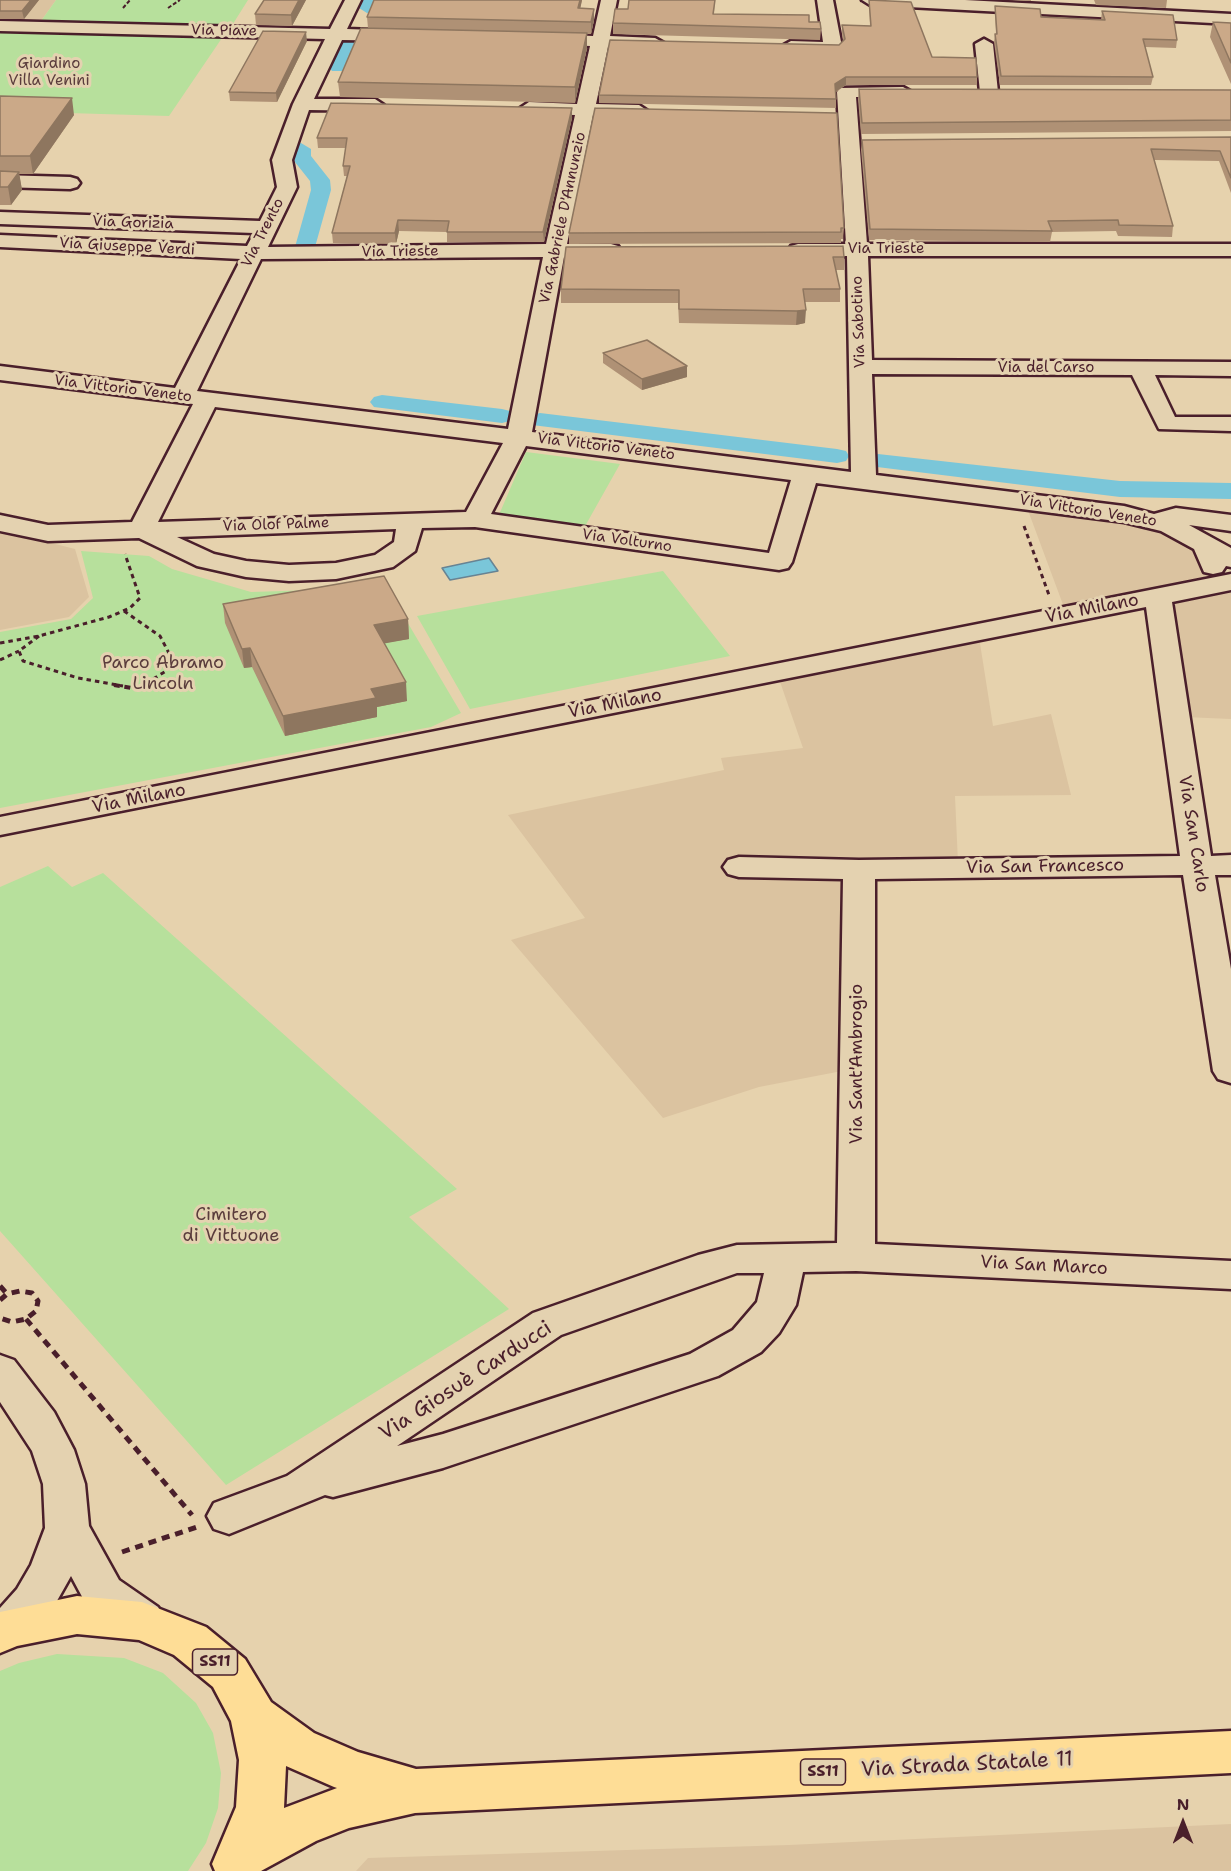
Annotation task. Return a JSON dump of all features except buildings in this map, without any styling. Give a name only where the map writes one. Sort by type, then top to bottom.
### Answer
[{"type":"main road","name":"Via Strada Statale 11","points":[[5,1631],[77,1616],[142,1621],[190,1641],[228,1673],[254,1717],[263,1760],[260,1807],[238,1863]]},
{"type":"main road","name":"Via Strada Statale 11","points":[[254,1717],[297,1748],[351,1772],[415,1791]]},
{"type":"main road","name":"Via Strada Statale 11","points":[[238,1863],[300,1824],[349,1806],[415,1791],[1231,1752]]},
{"type":"street","name":"Via Trento","points":[[182,397],[287,188],[282,160],[302,104],[353,0]]},
{"type":"street","name":"Via Gabriele D'Annunzio","points":[[519,436],[555,250],[609,0]]},
{"type":"street","points":[[775,46],[833,47],[825,0]]},
{"type":"street","points":[[870,0],[1063,5],[1231,19]]},
{"type":"street","name":"Via Piave","points":[[0,26],[417,36]]},
{"type":"street","points":[[520,39],[670,43]]},
{"type":"street","points":[[984,44],[989,92]]},
{"type":"street","name":"Via Sabotino","points":[[864,480],[857,249],[846,92],[918,92]]},
{"type":"street","points":[[965,92],[1012,92]]},
{"type":"street","points":[[302,104],[388,105]]},
{"type":"street","points":[[506,108],[658,111]]},
{"type":"street","points":[[824,116],[848,116]]},
{"type":"street","points":[[850,142],[873,142]]},
{"type":"street","points":[[0,181],[70,183],[47,220]]},
{"type":"street","name":"Via Gorizia","points":[[0,218],[267,227]]},
{"type":"street","name":"Via Giuseppe Verdi","points":[[0,241],[254,253]]},
{"type":"street","name":"Via Trieste","points":[[254,253],[637,250]]},
{"type":"street","name":"Via Trieste","points":[[776,250],[1231,250]]},
{"type":"street","name":"Via del Carso","points":[[860,367],[1231,369]]},
{"type":"street","points":[[1140,369],[1167,424],[1231,424]]},
{"type":"street","name":"Via Vittorio Veneto","points":[[0,373],[182,397],[519,436],[1153,520],[1187,533],[1205,545],[1228,575]]},
{"type":"street","points":[[129,531],[207,400]]},
{"type":"street","points":[[475,519],[519,436]]},
{"type":"street","name":"Via Volturno","points":[[475,519],[779,562],[806,473]]},
{"type":"street","points":[[1153,520],[1176,516],[1231,523]]},
{"type":"street","name":"Via Olof Palme","points":[[0,523],[48,533],[475,519]]},
{"type":"street","name":"Via Olof Palme","points":[[129,531],[206,560],[246,569],[289,573],[336,571],[384,561],[406,545],[411,520]]},
{"type":"street","name":"Via Milano","points":[[0,826],[307,775],[1158,596],[1228,575]]},
{"type":"street","name":"Via San Carlo","points":[[1158,596],[1197,865],[1231,1071]]},
{"type":"street","name":"Via San Francesco","points":[[739,867],[859,870],[1231,865]]},
{"type":"street","name":"Via Sant'Ambrogio","points":[[856,1257],[859,870]]},
{"type":"street","name":"Via Giosuè Carducci","points":[[229,1516],[302,1488],[547,1324],[712,1265],[737,1259],[856,1257]]},
{"type":"street","name":"Via San Marco","points":[[856,1257],[1231,1275]]},
{"type":"street","points":[[302,1488],[443,1451],[704,1365],[747,1341],[765,1322],[776,1305],[787,1258]]},
{"type":"street","points":[[0,1371],[39,1424],[53,1450],[64,1484],[76,1546],[103,1593],[142,1621]]},
{"type":"street","points":[[5,1631],[33,1602],[51,1572],[76,1546]]},
{"type":"path","points":[[1015,500],[1050,598],[1065,615]]},
{"type":"path","points":[[0,643],[39,636],[124,611],[140,598],[129,531]]},
{"type":"path","points":[[19,651],[23,662],[78,678],[138,689],[166,671],[172,659],[160,636],[124,611]]},
{"type":"path","points":[[0,660],[19,651],[39,636]]},
{"type":"path","points":[[0,1287],[7,1294]]},
{"type":"path","points":[[0,1300],[7,1294],[26,1291],[36,1297],[38,1306],[26,1319],[12,1322],[0,1318]]},
{"type":"path","points":[[26,1319],[201,1526],[76,1546]]},
{"type":"shaded area","points":[[0,0],[56,0],[41,21],[0,21]]},
{"type":"shaded area","points":[[1026,505],[1163,527],[1197,546],[1205,569],[1213,581],[1065,610]]},
{"type":"shaded area","points":[[0,530],[75,549],[89,597],[69,617],[0,630]]},
{"type":"shaded area","points":[[1231,587],[1231,719],[1185,717],[1167,600]]},
{"type":"shaded area","points":[[979,637],[993,726],[1051,714],[1071,795],[955,796],[958,863],[851,863],[847,1070],[759,1087],[663,1118],[511,940],[585,918],[508,815],[724,770],[721,758],[803,748],[778,676]]},
{"type":"shaded area","points":[[1231,1824],[1231,1871],[356,1871],[368,1858],[789,1845]]},
{"type":"green space","points":[[56,0],[248,0],[231,27],[41,21]]},
{"type":"green space","name":"Giardino Villa Venini","points":[[0,31],[222,38],[169,116],[0,111]]},
{"type":"green space","points":[[526,452],[620,464],[584,528],[498,517]]},
{"type":"green space","name":"Parco Abramo Lincoln","points":[[81,551],[149,556],[172,569],[251,592],[314,590],[383,581],[461,713],[431,727],[0,808],[0,632],[71,619],[93,598]]},
{"type":"green space","points":[[663,571],[730,656],[470,709],[417,616]]},
{"type":"green space","name":"Cimitero di Vittuone","points":[[48,866],[72,887],[103,873],[457,1189],[409,1217],[509,1309],[226,1485],[0,1231],[0,887]]},
{"type":"green space","points":[[57,1654],[124,1658],[163,1673],[196,1703],[213,1733],[221,1773],[218,1808],[206,1843],[188,1871],[0,1871],[0,1671],[19,1663]]},
{"type":"water","points":[[489,558],[498,571],[450,580],[442,568]]},
{"type":"waterway","points":[[367,8],[370,0]]},
{"type":"waterway","points":[[338,67],[352,38]]},
{"type":"waterway","points":[[301,149],[301,157],[320,180],[321,190],[305,247]]},
{"type":"waterway","points":[[382,402],[502,416]]},
{"type":"waterway","points":[[540,420],[837,456]]},
{"type":"waterway","points":[[878,461],[1120,489],[1231,491]]}]
